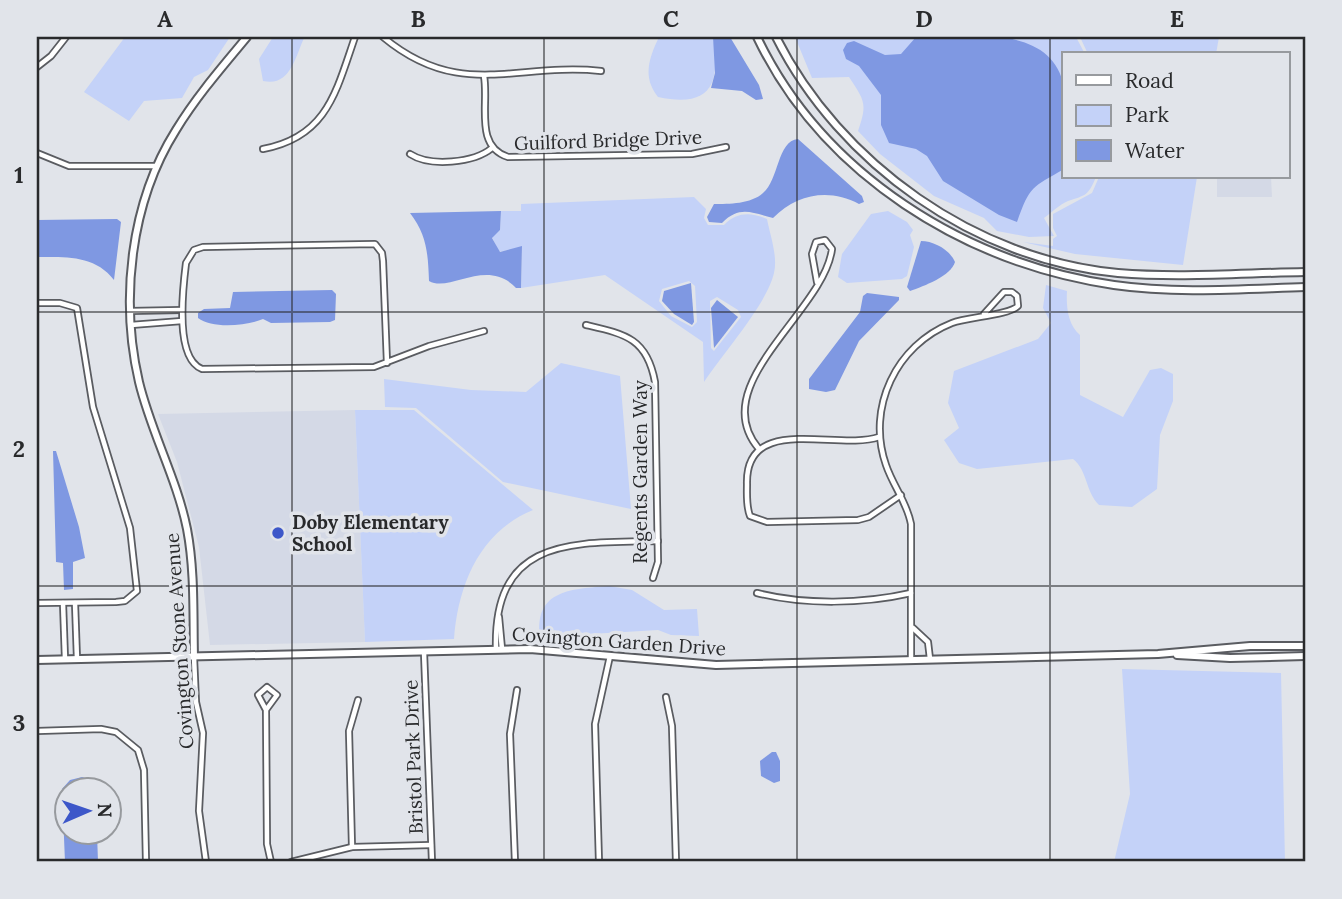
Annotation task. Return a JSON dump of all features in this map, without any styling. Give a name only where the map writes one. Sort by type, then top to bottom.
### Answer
[{"type":"street","points":[[37,67],[51,57],[66,37]]},
{"type":"street","name":"Covington Stone Avenue","points":[[206,862],[200,811],[203,733],[196,702],[192,576],[187,528],[139,383],[130,312],[135,241],[157,166],[175,131],[247,37]]},
{"type":"street","points":[[262,149],[296,140],[314,125],[331,102],[355,37]]},
{"type":"street","points":[[383,37],[401,51],[430,65],[484,76],[556,68],[601,71]]},
{"type":"street","points":[[757,37],[788,89],[820,131],[859,170],[897,201],[940,227],[1004,257],[1056,273],[1115,285],[1206,290],[1305,287]]},
{"type":"street","points":[[776,37],[813,95],[869,158],[931,206],[983,235],[1039,257],[1116,272],[1162,275],[1305,272]]},
{"type":"street","points":[[410,154],[424,159],[474,159],[492,148],[486,133],[484,76]]},
{"type":"street","name":"Guilford Bridge Drive","points":[[492,148],[505,156],[522,158],[692,154],[726,147]]},
{"type":"street","points":[[37,153],[69,166],[157,166]]},
{"type":"street","points":[[759,449],[752,441],[747,425],[745,406],[749,388],[757,371],[810,299],[822,277],[831,254],[830,244],[825,240],[816,242],[813,248],[817,282]]},
{"type":"street","points":[[387,363],[383,261],[382,253],[375,244],[198,247],[186,262],[182,321],[189,355],[193,364],[202,369],[374,367],[387,363],[429,346],[484,331]]},
{"type":"street","points":[[911,660],[911,524],[901,495],[886,467],[879,437],[888,384],[908,353],[938,329],[984,314],[1011,312],[1018,306],[1017,296],[1012,292],[1004,292],[984,314]]},
{"type":"street","points":[[37,303],[60,303],[77,308],[93,407],[125,508],[135,557],[137,592],[132,597],[116,602],[37,603]]},
{"type":"street","points":[[130,312],[182,310]]},
{"type":"street","points":[[130,325],[182,321]]},
{"type":"street","name":"Regents Garden Way","points":[[586,325],[619,332],[640,344],[652,364],[655,382],[659,562],[653,578]]},
{"type":"street","points":[[879,437],[841,442],[785,439],[759,449],[748,470],[747,497],[750,516],[760,522],[863,519],[901,495]]},
{"type":"street","points":[[499,649],[502,599],[512,579],[526,562],[542,553],[578,542],[658,541]]},
{"type":"street","points":[[757,593],[798,600],[883,598],[911,593]]},
{"type":"street","points":[[64,603],[65,659]]},
{"type":"street","points":[[75,603],[77,659]]},
{"type":"street","points":[[912,627],[926,638],[930,659]]},
{"type":"street","name":"Covington Garden Drive","points":[[37,660],[557,649],[716,665],[1158,654],[1250,646],[1305,646]]},
{"type":"street","name":"Bristol Park Drive","points":[[424,652],[432,862]]},
{"type":"street","name":"Covington Garden Drive","points":[[1158,654],[1230,658],[1305,656]]},
{"type":"street","points":[[599,862],[595,724],[611,655]]},
{"type":"street","points":[[266,710],[277,695],[267,687],[258,695],[266,710],[267,844],[271,862]]},
{"type":"street","points":[[515,862],[510,734],[517,690]]},
{"type":"street","points":[[666,697],[672,726],[676,862]]},
{"type":"street","points":[[352,847],[349,731],[358,699]]},
{"type":"street","points":[[37,731],[101,729],[116,732],[138,750],[144,770],[146,862]]},
{"type":"street","points":[[291,862],[352,847],[430,845]]},
{"type":"shaded area","points":[[1217,178],[1271,178],[1272,197],[1217,197]]},
{"type":"shaded area","name":"Doby Elementary School","points":[[355,410],[365,642],[210,645],[199,547],[177,462],[158,414]]},
{"type":"green space","points":[[125,37],[230,37],[208,70],[194,77],[182,98],[144,101],[129,121],[84,92]]},
{"type":"green space","points":[[273,37],[304,38],[285,75],[280,80],[263,81],[259,59]]},
{"type":"green space","points":[[659,37],[713,37],[713,80],[700,96],[676,100],[658,97],[653,90],[649,67]]},
{"type":"green space","points":[[795,37],[1076,37],[1084,52],[1062,52],[1062,178],[1096,178],[1086,194],[1065,202],[1044,218],[1054,236],[1029,237],[997,231],[984,218],[934,196],[880,154],[858,131],[863,102],[849,77],[812,78]]},
{"type":"green space","points":[[1080,37],[1219,37],[1216,52],[1087,52]]},
{"type":"green space","points":[[1099,178],[1197,178],[1183,265],[1075,254],[1023,242],[1053,246],[1053,239],[1057,236],[1053,228],[1053,214],[1092,193]]},
{"type":"green space","points":[[694,197],[706,209],[704,218],[708,225],[724,225],[744,214],[767,219],[774,253],[774,273],[763,299],[704,382],[703,342],[605,275],[521,288],[522,247],[499,252],[492,237],[500,230],[501,211],[521,211],[521,204]],"holes":[[[689,281],[695,286],[697,322],[692,327],[671,316],[659,301],[662,289]],[[717,297],[738,310],[741,317],[714,351],[711,348],[710,301]]]},
{"type":"green space","points":[[888,211],[907,222],[913,230],[910,235],[914,247],[907,276],[902,279],[847,283],[838,277],[842,254],[871,214]]},
{"type":"green space","points":[[1046,285],[1067,291],[1069,315],[1080,335],[1080,395],[1123,417],[1150,370],[1161,368],[1173,374],[1173,401],[1160,435],[1157,489],[1132,507],[1099,505],[1073,459],[977,469],[959,463],[944,440],[959,428],[948,403],[954,371],[1038,339],[1051,323],[1043,308]]},
{"type":"green space","points":[[561,363],[620,376],[631,509],[503,482],[416,408],[385,407],[384,379],[471,390],[526,392]]},
{"type":"green space","points":[[355,410],[414,410],[533,510],[498,532],[475,563],[460,600],[454,639],[365,642]]},
{"type":"green space","points":[[609,586],[632,590],[664,610],[697,609],[699,636],[671,635],[658,630],[540,637],[543,609],[550,601],[570,591]]},
{"type":"green space","points":[[1122,669],[1281,673],[1285,862],[1114,862],[1130,794]]},
{"type":"water","points":[[982,36],[1025,43],[1043,52],[1056,66],[1062,82],[1062,170],[1033,189],[1017,222],[999,215],[943,181],[927,156],[916,149],[889,143],[881,125],[881,95],[859,66],[846,59],[843,50],[847,43],[854,41],[885,55],[901,54],[916,37]]},
{"type":"water","points":[[713,37],[730,37],[759,85],[763,99],[756,100],[742,91],[711,88],[715,73]]},
{"type":"water","points":[[798,139],[862,196],[864,202],[859,204],[836,196],[814,196],[792,203],[773,218],[741,212],[728,217],[722,223],[709,222],[707,217],[714,204],[746,201],[763,193],[786,146]]},
{"type":"water","points":[[501,211],[500,230],[492,238],[500,252],[522,246],[521,288],[516,288],[505,279],[481,275],[447,283],[429,281],[426,245],[410,213]]},
{"type":"water","points":[[117,219],[121,222],[114,280],[98,266],[79,259],[37,257],[37,220]]},
{"type":"water","points":[[921,241],[941,247],[955,262],[943,276],[910,291],[907,287]]},
{"type":"water","points":[[691,283],[692,325],[674,314],[662,301],[664,291]]},
{"type":"water","points":[[332,290],[336,294],[335,320],[330,322],[271,323],[263,319],[239,325],[220,325],[198,318],[198,313],[204,309],[230,308],[233,292]]},
{"type":"water","points":[[867,293],[899,297],[899,300],[859,341],[835,390],[826,392],[809,389],[809,379],[860,312],[863,296]]},
{"type":"water","points":[[717,300],[738,317],[714,348],[711,308]]},
{"type":"water","points":[[53,451],[56,451],[79,527],[85,558],[73,562],[73,589],[64,590],[63,563],[56,562]]},
{"type":"water","points":[[776,752],[780,761],[780,781],[774,783],[761,776],[760,761]]},
{"type":"water","points":[[64,846],[97,846],[98,862],[65,862]]},
{"type":"place","name":"Doby Elementary School","points":[[278,533]]}]
